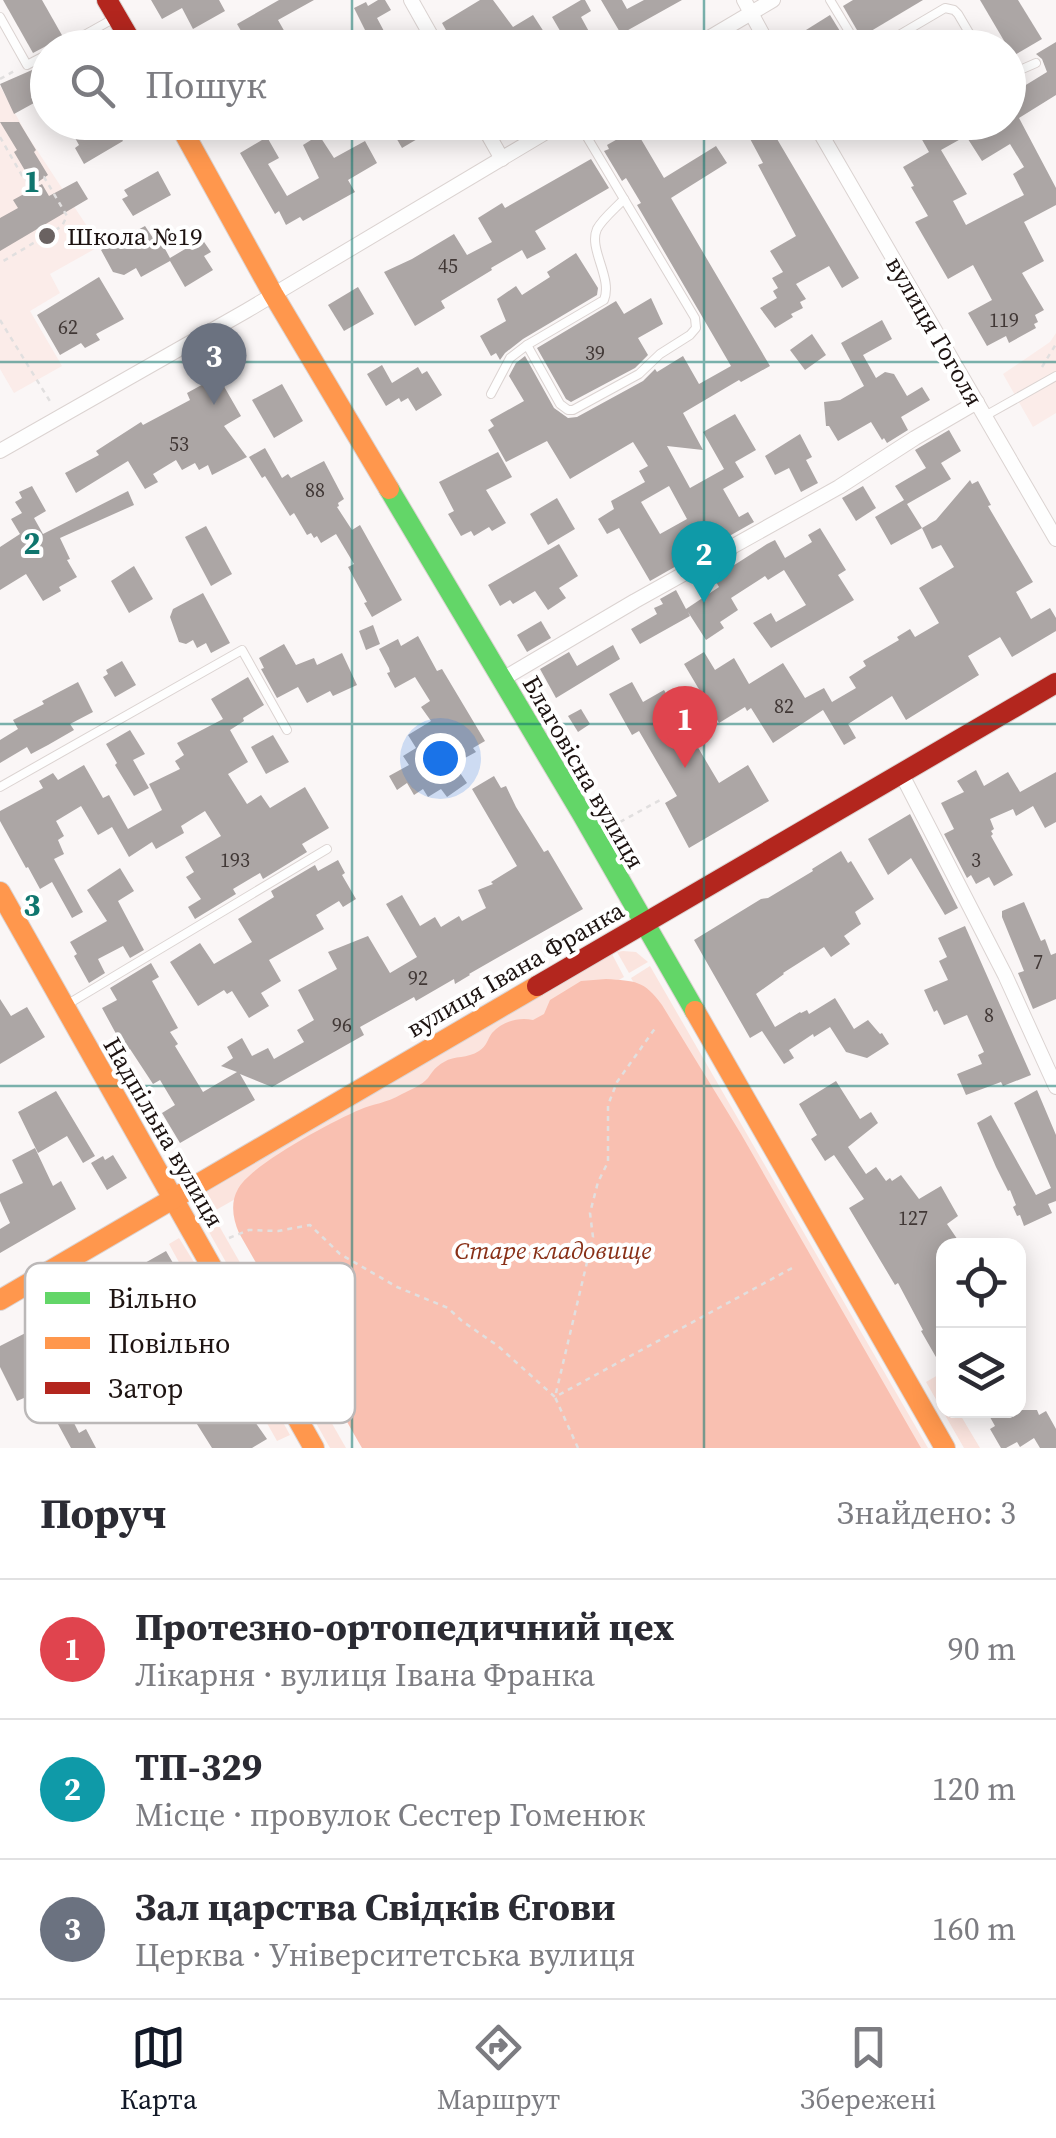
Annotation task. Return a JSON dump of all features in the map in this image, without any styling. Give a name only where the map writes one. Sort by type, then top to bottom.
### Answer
[{"type":"main road","name":"Благовісна вулиця","points":[[188,140],[273,294],[502,680],[945,1448]]},
{"type":"main road","name":"вулиця Івана Франка","points":[[63,1263],[1056,683]]},
{"type":"main road","name":"Надпільна вулиця","points":[[0,892],[210,1263]]},
{"type":"main road","name":"вулиця Івана Франка","points":[[0,1300],[25,1285]]},
{"type":"main road","name":"Надпільна вулиця","points":[[300,1423],[314,1448]]},
{"type":"street","points":[[411,0],[428,30]]},
{"type":"street","points":[[716,30],[748,6],[773,0]]},
{"type":"street","points":[[748,6],[761,30]]},
{"type":"street","points":[[491,140],[502,159]]},
{"type":"street","points":[[0,452],[534,140]]},
{"type":"street","name":"вулиця Гоголя","points":[[824,140],[1056,539]]},
{"type":"street","points":[[502,680],[839,488],[976,402]]},
{"type":"street","points":[[901,773],[1005,975],[1056,1087]]},
{"type":"lane","points":[[830,0],[848,30]]},
{"type":"lane","points":[[908,30],[945,8],[954,10],[967,30]]},
{"type":"lane","points":[[84,30],[112,9]]},
{"type":"lane","points":[[0,17],[27,64],[30,63]]},
{"type":"lane","points":[[1026,67],[1036,63]]},
{"type":"lane","points":[[527,345],[560,404],[574,410],[639,374],[696,328],[695,318],[589,140]]},
{"type":"lane","points":[[490,394],[507,362],[527,345],[604,300],[607,288],[596,232],[624,199]]},
{"type":"lane","points":[[984,416],[1056,376]]},
{"type":"lane","points":[[0,787],[242,650],[287,730]]},
{"type":"lane","points":[[64,1006],[327,849]]},
{"type":"path","points":[[0,78],[27,64]]},
{"type":"path","points":[[0,137],[24,179],[30,182],[44,177],[67,216],[62,226],[0,263]]},
{"type":"path","points":[[0,320],[60,416]]},
{"type":"path","points":[[1037,386],[1036,377],[1056,344]]},
{"type":"path","points":[[620,822],[662,799]]},
{"type":"path","points":[[555,1397],[593,1238],[590,1213],[608,1162],[608,1105],[617,1082],[656,1027]]},
{"type":"path","points":[[229,1238],[250,1230],[278,1231],[310,1225],[340,1254],[398,1288],[448,1308],[555,1397],[578,1448]]},
{"type":"path","points":[[555,1397],[794,1267]]},
{"type":"shaded area","name":"Школа №19","points":[[0,86],[30,140],[100,246],[50,274],[60,293],[30,311],[62,366],[14,393],[0,369]]},
{"type":"shaded area","points":[[1056,333],[1056,413],[1033,427],[1003,374],[1050,342]]},
{"type":"shaded area","points":[[617,952],[636,952],[648,962],[629,973]]},
{"type":"shaded area","points":[[612,954],[624,977],[216,1210],[205,1191]]},
{"type":"shaded area","points":[[650,966],[928,1448],[903,1448],[631,978]]},
{"type":"shaded area","points":[[214,1217],[240,1263],[226,1263],[204,1223]]},
{"type":"shaded area","points":[[179,1238],[195,1263],[179,1263],[169,1244]]},
{"type":"shaded area","points":[[936,1376],[936,1399],[926,1382]]},
{"type":"shaded area","points":[[947,1418],[962,1418],[980,1448],[964,1448]]},
{"type":"shaded area","points":[[267,1423],[283,1423],[290,1435],[277,1441]]},
{"type":"shaded area","points":[[316,1423],[332,1423],[346,1448],[330,1448]]},
{"type":"green space","name":"Старе кладовище","points":[[581,981],[638,983],[662,1005],[741,1134],[921,1448],[362,1448],[348,1423],[355,1423],[355,1263],[256,1263],[235,1222],[238,1189],[258,1168],[312,1134],[416,1087],[448,1060],[479,1051],[501,1025],[533,1020],[544,1014],[550,1000]]},
{"type":"building","points":[[3,0],[42,0],[59,30],[30,30],[30,48]]},
{"type":"building","points":[[151,0],[219,0],[225,11],[193,29],[182,8],[162,19]]},
{"type":"building","points":[[279,0],[314,0],[278,20],[284,30],[240,30],[237,24]]},
{"type":"building","points":[[385,0],[391,10],[377,18],[383,30],[365,30],[354,8],[366,2],[368,6]]},
{"type":"building","points":[[480,0],[493,0],[513,27],[533,15],[543,30],[446,30],[442,23]]},
{"type":"building","points":[[581,0],[591,11],[581,17],[588,30],[560,30],[552,17]]},
{"type":"building","points":[[601,0],[622,0],[627,9],[644,0],[682,0],[628,30],[619,30]]},
{"type":"building","points":[[853,0],[923,0],[873,30],[857,30],[843,6]]},
{"type":"building","points":[[980,0],[1018,0],[1042,39],[1026,48],[1026,30],[998,30]]},
{"type":"building","points":[[830,15],[839,30],[806,30]]},
{"type":"building","points":[[1056,42],[1056,95],[1026,114],[1026,85],[1047,72],[1036,54]]},
{"type":"building","points":[[30,71],[30,105],[14,114],[0,84]]},
{"type":"building","points":[[0,122],[19,122],[48,175],[38,182],[31,172],[27,174]]},
{"type":"building","points":[[1026,131],[1056,188],[1056,205],[1024,222],[1044,261],[1022,273],[1044,310],[1035,315],[1036,328],[1009,343],[1006,336],[987,346],[968,313],[992,300],[973,265],[948,279],[915,222],[928,216],[903,167],[929,152],[922,140],[959,140],[941,150],[967,194],[953,201],[966,225],[1024,195],[1013,174],[1024,167],[1010,144],[982,161],[969,140],[1026,140]]},
{"type":"building","points":[[76,140],[123,141],[84,164],[75,148],[79,145]]},
{"type":"building","points":[[269,140],[279,158],[268,164],[287,196],[319,178],[303,145],[322,140],[334,158],[365,141],[377,163],[348,180],[355,192],[303,221],[300,217],[286,225],[279,211],[275,214],[240,153]]},
{"type":"building","points":[[397,140],[416,140],[402,148]]},
{"type":"building","points":[[616,140],[642,140],[664,178],[716,146],[727,163],[671,198],[770,366],[683,413],[703,450],[667,446],[690,488],[724,469],[703,432],[735,414],[756,450],[735,462],[744,477],[723,489],[739,517],[748,512],[754,522],[650,581],[619,528],[607,534],[598,519],[614,509],[611,501],[645,482],[639,471],[648,466],[633,442],[570,479],[547,441],[506,462],[488,430],[494,426],[490,420],[524,401],[509,376],[525,356],[554,408],[568,418],[577,417],[683,356],[699,384],[731,366],[637,205],[641,203],[604,151],[609,149],[607,145]],"holes":[[[669,486],[687,519],[660,534],[641,502]]]},
{"type":"building","points":[[751,140],[778,140],[859,278],[842,288],[829,266],[796,284],[806,299],[800,302],[803,308],[775,328],[760,308],[777,298],[773,291],[778,288],[772,278],[783,272],[770,251],[796,236],[758,165],[763,163]]},
{"type":"building","points":[[591,159],[609,188],[535,231],[546,249],[527,259],[522,250],[491,268],[441,301],[445,308],[415,326],[384,272],[454,234],[467,255],[492,242],[478,218],[502,203],[505,208]]},
{"type":"building","points":[[158,171],[171,195],[133,216],[122,199],[128,196],[124,190]]},
{"type":"building","points":[[77,181],[88,199],[0,251],[0,218],[18,208],[13,200],[42,184],[49,196]]},
{"type":"building","points":[[145,226],[153,238],[158,236],[170,258],[202,239],[211,252],[204,256],[213,270],[185,287],[170,261],[141,277],[136,268],[124,275],[113,272],[101,250]]},
{"type":"building","points":[[576,253],[598,288],[597,295],[523,339],[500,360],[496,353],[491,356],[480,336],[506,321],[497,299],[516,286],[522,295]]},
{"type":"building","points":[[99,277],[124,319],[96,334],[100,340],[85,348],[81,343],[60,355],[37,315]]},
{"type":"building","points":[[358,287],[374,314],[344,331],[328,305]]},
{"type":"building","points":[[651,298],[663,324],[638,338],[648,355],[635,368],[571,402],[566,399],[537,348],[616,301],[624,314]]},
{"type":"building","points":[[882,320],[892,339],[863,355],[876,378],[885,372],[894,374],[907,396],[922,387],[930,400],[901,417],[908,430],[887,443],[871,422],[838,441],[826,426],[824,402],[840,400],[864,386],[841,343]]},
{"type":"building","points":[[812,334],[826,355],[805,370],[790,350]]},
{"type":"building","points":[[382,365],[392,383],[418,367],[422,374],[427,371],[442,395],[416,411],[408,398],[401,402],[399,398],[386,406],[367,374]]},
{"type":"building","points":[[218,376],[241,416],[224,426],[247,457],[212,475],[208,465],[199,470],[195,463],[182,470],[176,460],[153,474],[158,482],[145,489],[128,461],[76,493],[65,473],[99,455],[96,451],[141,422],[143,425],[190,400],[187,393]]},
{"type":"building","points":[[282,384],[303,421],[274,438],[252,400]]},
{"type":"building","points":[[949,430],[961,451],[941,463],[951,479],[907,504],[922,528],[891,545],[875,517],[904,500],[895,486],[926,468],[915,450]]},
{"type":"building","points":[[800,434],[812,457],[806,460],[818,483],[801,492],[789,468],[775,475],[765,456]]},
{"type":"building","points":[[265,448],[282,478],[288,474],[291,478],[324,461],[344,499],[337,507],[352,530],[360,525],[402,600],[372,617],[348,567],[354,564],[336,534],[321,543],[317,536],[307,535],[265,476],[262,478],[249,457]]},
{"type":"building","points":[[498,452],[512,477],[486,490],[506,523],[492,531],[489,527],[474,536],[471,531],[461,536],[448,514],[454,511],[439,482]]},
{"type":"building","points":[[970,480],[972,484],[978,481],[991,505],[988,506],[1033,582],[1016,592],[1031,619],[1050,608],[1056,618],[1056,631],[1012,657],[1000,637],[968,656],[979,675],[906,720],[892,696],[848,724],[856,738],[844,745],[823,710],[773,743],[751,708],[747,711],[745,707],[719,723],[684,664],[704,652],[715,670],[734,658],[749,684],[783,663],[805,698],[824,688],[832,702],[856,688],[849,677],[866,666],[863,661],[910,629],[915,637],[939,623],[919,588],[954,567],[941,545],[932,549],[922,528],[936,520]]},
{"type":"building","points":[[32,486],[46,511],[34,518],[43,534],[128,491],[134,505],[60,538],[77,577],[43,601],[26,574],[0,590],[0,547],[20,534],[11,519],[22,513],[15,502],[22,498],[19,492]]},
{"type":"building","points":[[863,486],[876,508],[856,521],[842,498]]},
{"type":"building","points":[[557,498],[575,529],[548,545],[530,514]]},
{"type":"building","points":[[206,526],[232,574],[211,586],[185,537]]},
{"type":"building","points":[[820,528],[846,570],[838,575],[854,600],[771,648],[753,623],[771,613],[776,622],[806,605],[784,570],[768,580],[765,576],[731,598],[738,610],[720,622],[724,628],[706,640],[688,612],[690,616],[640,644],[631,629],[657,614],[654,608],[663,604],[660,599],[676,590],[686,609],[719,587],[714,578],[767,544],[775,540],[785,558],[812,542],[808,535]]},
{"type":"building","points":[[559,544],[578,576],[559,588],[566,598],[548,610],[535,591],[513,604],[510,600],[500,606],[488,585]]},
{"type":"building","points":[[134,566],[153,599],[129,613],[111,581]]},
{"type":"building","points":[[203,593],[230,643],[211,653],[206,643],[197,648],[193,640],[179,642],[170,617],[173,609]]},
{"type":"building","points":[[541,621],[551,638],[527,652],[517,635]]},
{"type":"building","points":[[373,625],[380,644],[366,650],[359,631]]},
{"type":"building","points":[[418,636],[485,741],[473,748],[476,752],[454,764],[467,783],[447,797],[441,789],[428,797],[423,789],[414,795],[407,783],[397,790],[389,776],[409,765],[403,756],[416,748],[408,735],[431,721],[421,707],[430,701],[415,677],[395,688],[379,649],[398,639],[401,646]]},
{"type":"building","points":[[284,644],[296,665],[314,658],[317,665],[342,653],[357,685],[333,696],[330,691],[307,703],[298,687],[277,698],[259,658]]},
{"type":"building","points":[[613,645],[620,659],[556,698],[540,669],[569,652],[577,666]]},
{"type":"building","points":[[122,661],[136,685],[115,697],[103,677],[108,674],[106,670]]},
{"type":"building","points":[[248,677],[264,705],[230,730],[248,762],[228,774],[247,804],[261,795],[270,808],[305,787],[329,828],[302,844],[307,852],[263,879],[260,873],[233,889],[236,894],[195,919],[188,907],[201,899],[186,877],[194,872],[185,857],[221,836],[205,811],[181,826],[184,833],[156,849],[152,842],[129,857],[112,827],[98,835],[81,806],[56,821],[64,836],[58,840],[64,854],[54,859],[83,912],[72,918],[52,882],[40,889],[0,821],[0,811],[43,788],[39,781],[53,773],[58,780],[84,765],[103,798],[109,795],[128,829],[162,810],[149,784],[180,769],[175,761],[184,755],[177,743],[223,719],[211,699]]},
{"type":"building","points":[[78,682],[93,712],[70,724],[74,730],[48,745],[31,754],[27,747],[0,763],[0,740],[18,729],[13,720]]},
{"type":"building","points":[[632,682],[643,702],[664,690],[719,783],[748,765],[769,801],[689,848],[665,803],[677,796],[639,731],[632,735],[609,694]]},
{"type":"building","points":[[581,709],[590,724],[578,732],[568,716]]},
{"type":"building","points":[[130,730],[145,754],[133,760],[149,788],[134,796],[106,744]]},
{"type":"building","points":[[273,735],[289,762],[266,774],[251,747]]},
{"type":"building","points":[[976,770],[984,786],[1008,772],[1020,792],[1056,772],[1056,822],[1045,828],[1033,806],[1016,816],[1013,809],[990,819],[994,829],[991,836],[1013,875],[994,886],[989,877],[976,884],[971,875],[967,878],[944,834],[954,829],[941,803],[964,792],[957,781]]},
{"type":"building","points":[[494,776],[501,788],[506,786],[583,909],[455,984],[454,979],[360,1027],[364,1035],[272,1087],[240,1074],[255,1100],[180,1143],[162,1113],[175,1105],[160,1080],[153,1084],[130,1049],[126,1052],[102,1008],[117,1000],[110,988],[151,963],[159,977],[152,981],[178,1028],[170,1032],[178,1044],[175,1046],[203,1092],[237,1072],[221,1066],[233,1058],[227,1047],[242,1038],[252,1056],[268,1048],[274,1059],[304,1042],[297,1030],[314,1020],[298,990],[337,969],[328,952],[368,936],[390,973],[417,957],[386,904],[402,895],[420,926],[435,917],[441,927],[459,916],[462,921],[486,908],[478,890],[517,866],[472,789]]},
{"type":"building","points":[[910,814],[958,908],[945,915],[911,858],[888,875],[868,839]]},
{"type":"building","points":[[841,851],[874,899],[855,912],[861,924],[844,936],[850,944],[831,957],[824,947],[756,994],[775,1027],[800,1012],[807,1010],[809,1014],[835,998],[854,1029],[868,1020],[889,1044],[867,1058],[846,1052],[830,1027],[789,1050],[794,1058],[784,1064],[762,1031],[750,1038],[694,940]]},
{"type":"building","points":[[338,860],[356,899],[343,907],[339,901],[316,915],[324,929],[269,960],[281,981],[261,993],[269,1006],[249,1018],[232,991],[227,994],[224,990],[198,1006],[170,962],[200,943],[214,964],[252,942],[238,919],[274,897],[271,891],[315,865],[318,871]]},
{"type":"building","points":[[120,868],[134,891],[118,901],[144,950],[130,958],[123,946],[98,959],[105,973],[89,983],[70,942],[107,921],[87,890]]},
{"type":"building","points":[[1024,902],[1041,941],[1045,939],[1051,955],[1056,953],[1056,999],[1033,1009],[1018,973],[1024,971],[1002,917],[1002,911]]},
{"type":"building","points":[[965,926],[1031,1075],[966,1095],[957,1074],[982,1064],[978,1055],[984,1052],[967,1015],[944,1025],[924,990],[948,980],[939,961],[947,957],[938,938]]},
{"type":"building","points":[[0,999],[11,1016],[27,1007],[45,1037],[0,1064]]},
{"type":"building","points":[[836,1081],[860,1119],[871,1112],[878,1123],[848,1147],[866,1174],[876,1167],[886,1181],[901,1175],[919,1199],[941,1186],[958,1216],[947,1224],[957,1238],[936,1238],[936,1357],[898,1283],[895,1285],[849,1208],[864,1199],[834,1155],[825,1161],[811,1139],[817,1135],[799,1104]]},
{"type":"building","points":[[1037,1090],[1056,1135],[1056,1201],[1048,1204],[1052,1213],[1024,1226],[977,1123],[991,1115],[1036,1195],[1051,1188],[1014,1103]]},
{"type":"building","points":[[56,1091],[95,1156],[83,1163],[67,1136],[38,1153],[18,1112]]},
{"type":"building","points":[[35,1148],[53,1186],[61,1181],[76,1209],[0,1253],[0,1229],[10,1223],[0,1194],[23,1183],[12,1160]]},
{"type":"building","points":[[113,1155],[127,1178],[107,1190],[91,1163]]},
{"type":"building","points":[[166,1251],[173,1263],[145,1263]]},
{"type":"building","points":[[25,1333],[25,1398],[17,1401],[0,1367],[0,1346]]},
{"type":"building","points":[[1026,1410],[1037,1410],[1039,1415],[1046,1411],[1056,1429],[1056,1448],[1040,1448],[1034,1438],[1020,1447],[1017,1442],[1001,1448],[990,1429],[995,1426],[990,1418],[1026,1418]]},
{"type":"building","points":[[57,1423],[74,1423],[79,1433],[86,1429],[96,1448],[71,1448]]},
{"type":"building","points":[[196,1423],[256,1423],[267,1439],[252,1448],[212,1448]]},
{"type":"traffic: fast","points":[[389,489],[695,1011]]},
{"type":"traffic: slow","points":[[188,140],[273,294],[389,489]]},
{"type":"traffic: slow","points":[[0,892],[210,1263]]},
{"type":"traffic: slow","points":[[63,1263],[537,986]]},
{"type":"traffic: slow","points":[[695,1011],[945,1448]]},
{"type":"traffic: slow","points":[[0,1300],[25,1285]]},
{"type":"traffic: slow","points":[[300,1423],[314,1448]]},
{"type":"traffic: jam","points":[[107,0],[124,30]]},
{"type":"traffic: jam","points":[[537,986],[1056,683]]},
{"type":"place","name":"Школа №19","points":[[47,236]]},
{"type":"place","name":"Зал царства Свідків Єгови","points":[[214,405]]},
{"type":"place","name":"ТП-329","points":[[704,603]]},
{"type":"place","name":"Протезно-ортопедичний цех","points":[[685,768]]}]
